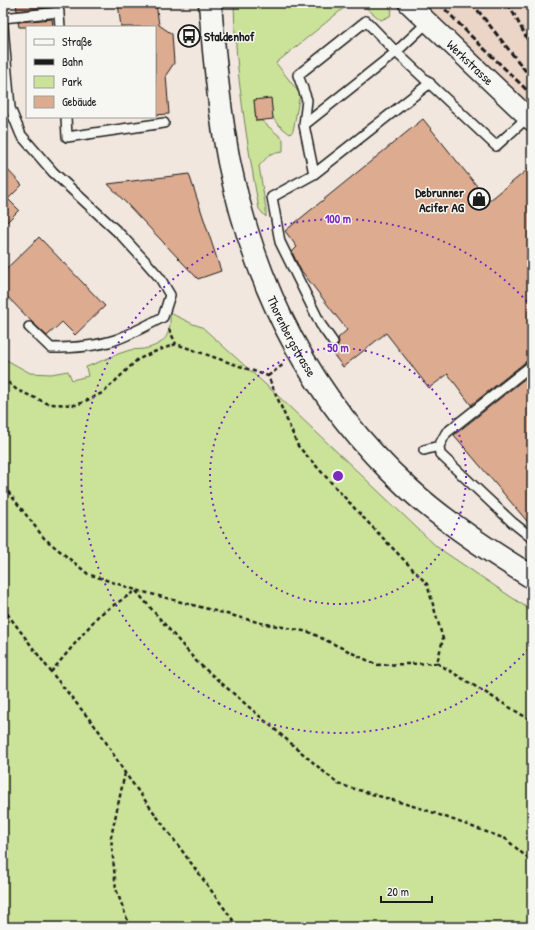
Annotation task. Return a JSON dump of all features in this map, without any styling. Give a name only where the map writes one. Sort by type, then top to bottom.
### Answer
[{"type":"main road","name":"Thorenbergstrasse","points":[[210,3],[219,95],[230,163],[256,260],[272,300],[300,354],[317,381],[350,426],[368,447],[408,488],[474,539],[532,577]]},
{"type":"street","name":"Werkstrasse","points":[[408,3],[530,119]]},
{"type":"lane","points":[[3,18],[58,8],[60,26]]},
{"type":"lane","points":[[314,174],[304,125],[307,100],[298,75],[366,21],[396,52],[496,146],[530,119]]},
{"type":"lane","points":[[304,125],[396,52],[428,22]]},
{"type":"lane","points":[[3,26],[10,108],[22,134],[53,172],[121,235],[160,278],[170,295],[163,317],[143,328],[115,340],[73,348],[51,348],[30,327]]},
{"type":"lane","points":[[333,342],[321,324],[280,242],[272,197],[314,174],[430,83]]},
{"type":"lane","points":[[66,118],[67,137],[164,123]]},
{"type":"lane","points":[[532,365],[445,432],[439,446],[440,454],[512,522],[532,538]]},
{"type":"lane","points":[[424,450],[439,446]]},
{"type":"path","points":[[163,317],[176,344]]},
{"type":"path","points":[[3,378],[17,390],[49,404],[77,405],[104,392],[137,360],[176,344],[268,376],[298,446],[357,511],[427,584],[443,639],[437,663]]},
{"type":"path","points":[[3,486],[44,538],[88,574],[136,590],[261,622],[309,632],[377,665],[437,663],[532,720]]},
{"type":"path","points":[[52,672],[99,615],[136,590]]},
{"type":"path","points":[[136,590],[197,662],[338,784],[423,809],[506,839],[532,862]]},
{"type":"path","points":[[3,608],[100,731],[125,773],[238,927]]},
{"type":"path","points":[[125,773],[111,837],[116,889],[130,927]]},
{"type":"shaded area","points":[[424,3],[532,3],[532,110],[465,47]]},
{"type":"green space","points":[[234,3],[350,3],[276,63],[300,94],[293,131],[290,134],[274,120],[271,99],[254,100],[256,121],[262,121],[283,139],[283,152],[270,154],[259,166],[266,217],[259,209],[246,132],[239,81]]},
{"type":"green space","points":[[360,3],[385,3],[392,10],[390,16],[381,20]]},
{"type":"green space","points":[[170,313],[202,327],[276,394],[437,547],[532,611],[532,927],[3,927],[3,358],[30,373],[51,374],[68,371],[72,380],[88,376],[86,367],[130,350],[146,349],[160,343],[169,331]]},
{"type":"building","points":[[16,3],[50,3],[51,7],[17,11]]},
{"type":"building","points":[[118,3],[156,3],[159,25],[172,34],[174,63],[166,75],[169,114],[156,115],[156,26],[121,26]]},
{"type":"building","points":[[52,19],[53,26],[19,27],[18,22]]},
{"type":"building","points":[[271,98],[273,119],[256,121],[254,100]]},
{"type":"building","points":[[423,119],[489,201],[532,166],[532,359],[528,360],[471,405],[448,374],[429,388],[386,333],[343,367],[327,346],[333,348],[337,347],[339,342],[338,338],[347,330],[300,269],[292,252],[297,247],[285,231]]},
{"type":"building","points":[[3,165],[22,185],[8,199],[19,210],[3,226]]},
{"type":"building","points":[[189,174],[221,271],[198,279],[108,184]]},
{"type":"building","points":[[39,237],[105,306],[75,335],[62,322],[47,336],[3,292],[3,272]]},
{"type":"building","points":[[532,373],[532,527],[454,435]]},
{"type":"railway","points":[[439,3],[532,95]]},
{"type":"railway","points":[[472,3],[532,79]]},
{"type":"railway","points":[[508,3],[532,48]]},
{"type":"railway","points":[[531,3],[532,7]]},
{"type":"place","name":"Staldenhof","points":[[189,36]]},
{"type":"place","name":"Debrunner Acifer AG","points":[[479,199]]}]
